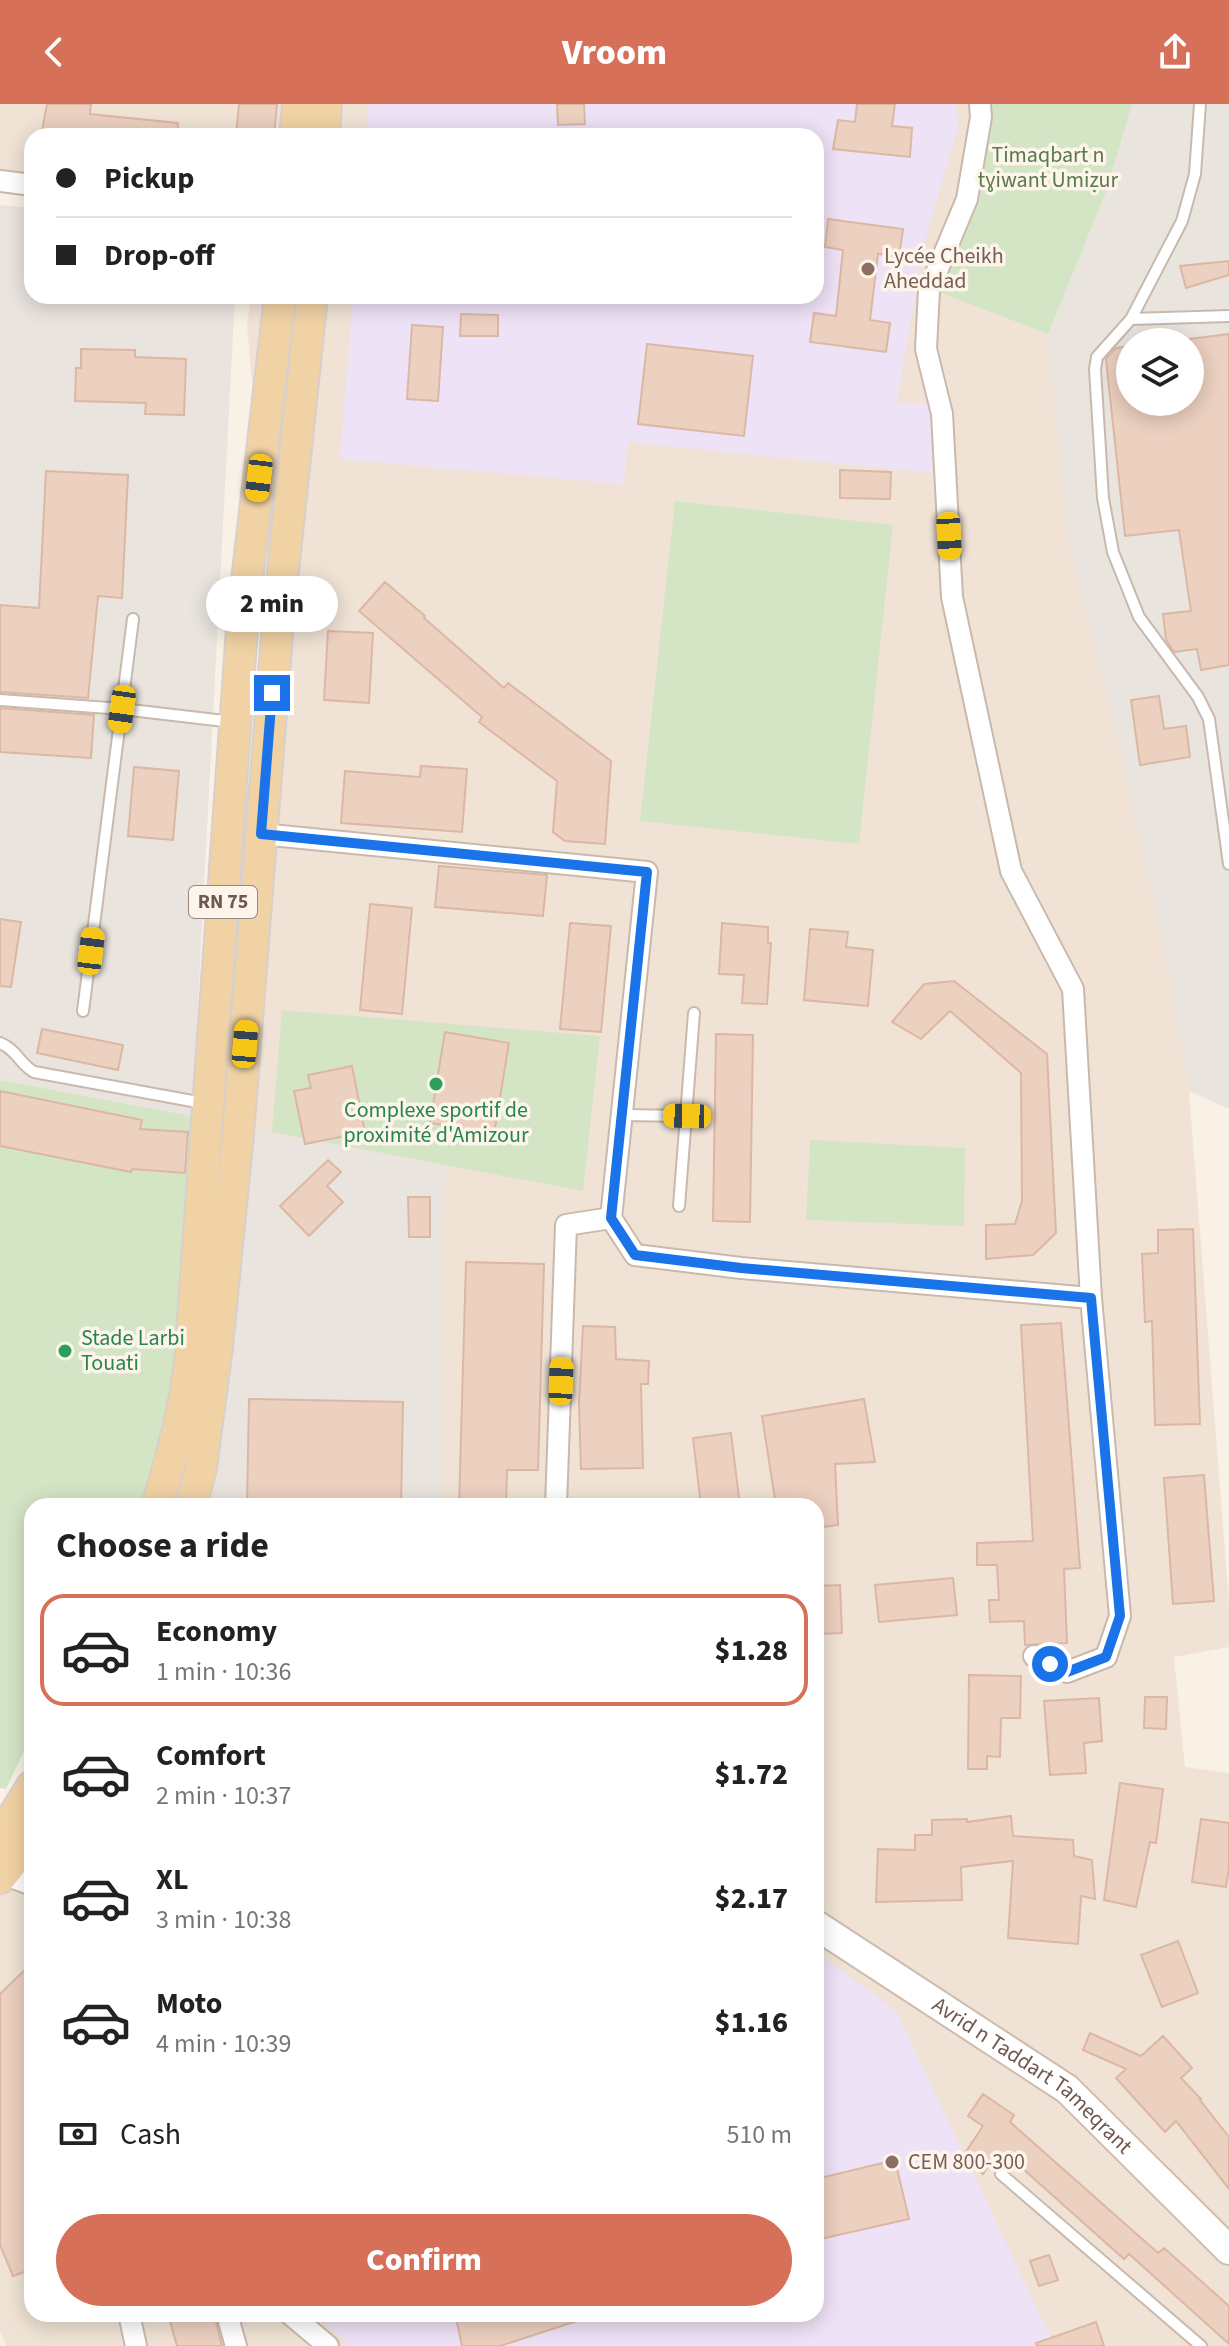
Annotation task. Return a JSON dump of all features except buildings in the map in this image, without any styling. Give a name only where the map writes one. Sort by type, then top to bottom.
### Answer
[{"type":"main road","points":[[296,128],[298,104]]},
{"type":"main road","points":[[324,128],[326,104]]},
{"type":"main road","name":"RN 75","points":[[160,1498],[185,1405],[190,1361],[243,615],[279,304]]},
{"type":"main road","name":"RN 75","points":[[193,1498],[211,1404],[238,1134],[279,609],[311,304]]},
{"type":"main road","points":[[263,450],[296,452]]},
{"type":"main road","points":[[209,1118],[238,1134]]},
{"type":"main road","points":[[0,1838],[24,1799]]},
{"type":"main road","points":[[2,1876],[24,1844]]},
{"type":"main road","name":"Avrid n Taddart Tameqrant","points":[[824,1930],[1067,2089],[1229,2250]]},
{"type":"street","points":[[980,104],[981,117],[967,199],[929,290],[926,349],[942,414],[952,597],[1011,871],[1073,989],[1091,1298],[1120,1616],[1106,1657],[1067,1672],[1034,1656]]},
{"type":"street","points":[[0,181],[24,184]]},
{"type":"street","points":[[261,834],[647,872],[611,1218],[635,1255],[741,1268],[1091,1298]]},
{"type":"street","points":[[556,1498],[566,1225],[611,1218]]},
{"type":"street","points":[[2,1876],[24,1883]]},
{"type":"street","points":[[131,2322],[136,2346]]},
{"type":"street","points":[[229,2322],[236,2346]]},
{"type":"street","points":[[300,2322],[328,2346]]},
{"type":"lane","points":[[1200,104],[1195,174],[1182,221],[1131,319],[1097,357],[1095,369],[1103,498],[1113,552],[1139,617],[1198,697],[1209,719],[1229,864]]},
{"type":"lane","points":[[1131,319],[1229,316]]},
{"type":"lane","points":[[83,1011],[133,619]]},
{"type":"lane","points":[[0,700],[122,709],[234,722]]},
{"type":"lane","points":[[679,1206],[694,1013]]},
{"type":"lane","points":[[0,1043],[14,1051],[25,1067],[34,1072],[209,1118]]},
{"type":"lane","points":[[622,1115],[687,1116]]},
{"type":"lane","points":[[1001,2174],[1201,2346]]},
{"type":"shaded area","points":[[0,104],[1132,104],[1048,334],[1070,551],[1121,754],[1168,966],[1189,1091],[1229,1603],[1229,1647],[1174,1657],[1185,1767],[1229,1773],[1229,2346],[7,2346],[0,2332],[0,1860],[24,1823],[24,2322],[824,2322],[824,1498],[177,1498],[201,1423],[237,990],[244,826],[270,586],[247,325],[250,304],[824,304],[824,128],[24,128],[24,189],[0,185]]},
{"type":"shaded area","name":"Lycée Cheikh Aheddad","points":[[369,104],[956,104],[958,127],[924,243],[897,404],[934,403],[932,473],[628,442],[624,484],[340,459],[352,304],[824,304],[824,128],[367,128]]},
{"type":"shaded area","points":[[1132,104],[1229,104],[1229,1109],[1189,1091],[1168,966],[1121,754],[1070,551],[1048,334],[1107,190]]},
{"type":"shaded area","points":[[0,205],[24,207],[24,304],[235,304],[192,1116],[0,1080]]},
{"type":"shaded area","points":[[251,1129],[445,1166],[441,1498],[215,1498]]},
{"type":"shaded area","name":"CEM 800-300","points":[[824,1958],[896,2011],[1055,2346],[349,2346],[326,2322],[824,2322]]},
{"type":"green space","name":"Timaqbart n tɣiwant Umiẓur","points":[[992,104],[1132,104],[1107,190],[1048,334],[941,293],[979,202],[993,117]]},
{"type":"green space","points":[[675,501],[893,525],[859,844],[640,821]]},
{"type":"green space","name":"Complexe sportif de proximité d'Amizour","points":[[282,1010],[600,1036],[583,1191],[272,1132]]},
{"type":"green space","points":[[0,1080],[192,1116],[174,1388],[148,1486],[143,1498],[24,1498],[24,1751],[6,1789],[0,1788]]},
{"type":"green space","points":[[810,1140],[965,1148],[964,1226],[806,1220]]},
{"type":"place","name":"Lycée Cheikh Aheddad","points":[[868,269]]},
{"type":"place","name":"Complexe sportif de proximité d'Amizour","points":[[436,1084]]},
{"type":"place","name":"Stade Larbi Touati","points":[[65,1351]]},
{"type":"place","name":"CEM 800-300","points":[[892,2162]]},
{"type":"route","points":[[272,693],[261,834],[647,872],[611,1218],[635,1255],[741,1268],[1091,1298],[1120,1616],[1106,1657],[1067,1672],[1050,1664]]}]
